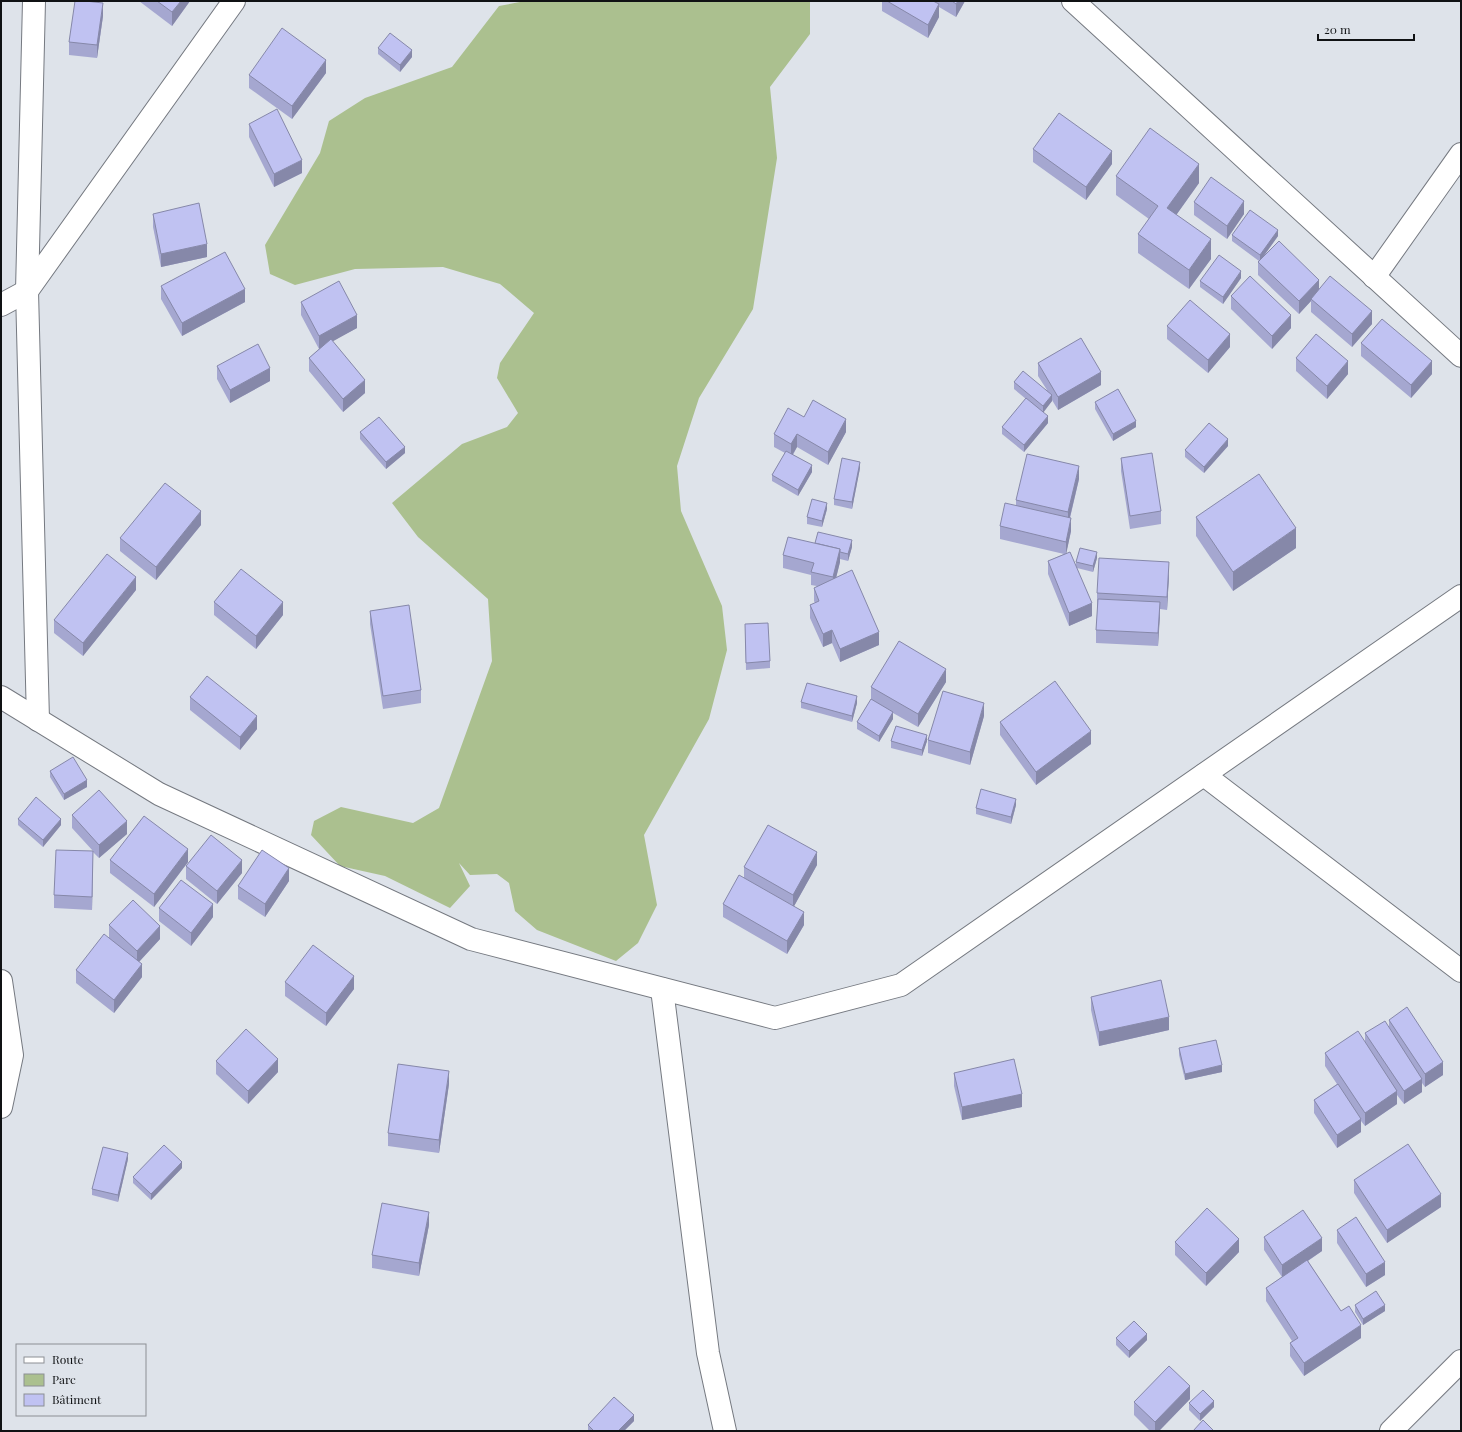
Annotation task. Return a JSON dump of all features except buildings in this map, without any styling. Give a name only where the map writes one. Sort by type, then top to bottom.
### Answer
[{"type":"street","points":[[34,1],[27,291],[38,720]]},
{"type":"street","points":[[1,305],[27,291],[234,1]]},
{"type":"street","points":[[1072,1],[1461,356]]},
{"type":"street","points":[[1374,277],[1461,154]]},
{"type":"street","points":[[1,698],[159,794],[471,939],[775,1018],[901,986],[1461,596]]},
{"type":"street","points":[[1204,774],[1461,971]]},
{"type":"street","points":[[1,981],[12,1055],[1,1107]]},
{"type":"street","points":[[662,989],[708,1353],[725,1431]]},
{"type":"street","points":[[1391,1431],[1461,1361]]},
{"type":"green space","points":[[525,1],[810,1],[810,34],[770,87],[777,158],[753,309],[699,398],[677,466],[681,511],[722,606],[727,650],[709,719],[644,835],[657,905],[638,943],[616,961],[537,930],[515,911],[509,883],[497,874],[470,875],[459,863],[470,886],[450,908],[385,876],[340,866],[311,835],[314,821],[341,807],[413,823],[439,808],[492,661],[488,599],[418,537],[392,503],[462,444],[507,427],[518,413],[497,378],[500,363],[534,313],[500,284],[443,267],[355,269],[295,285],[270,274],[265,245],[320,153],[329,121],[365,98],[452,67],[499,6]]}]
